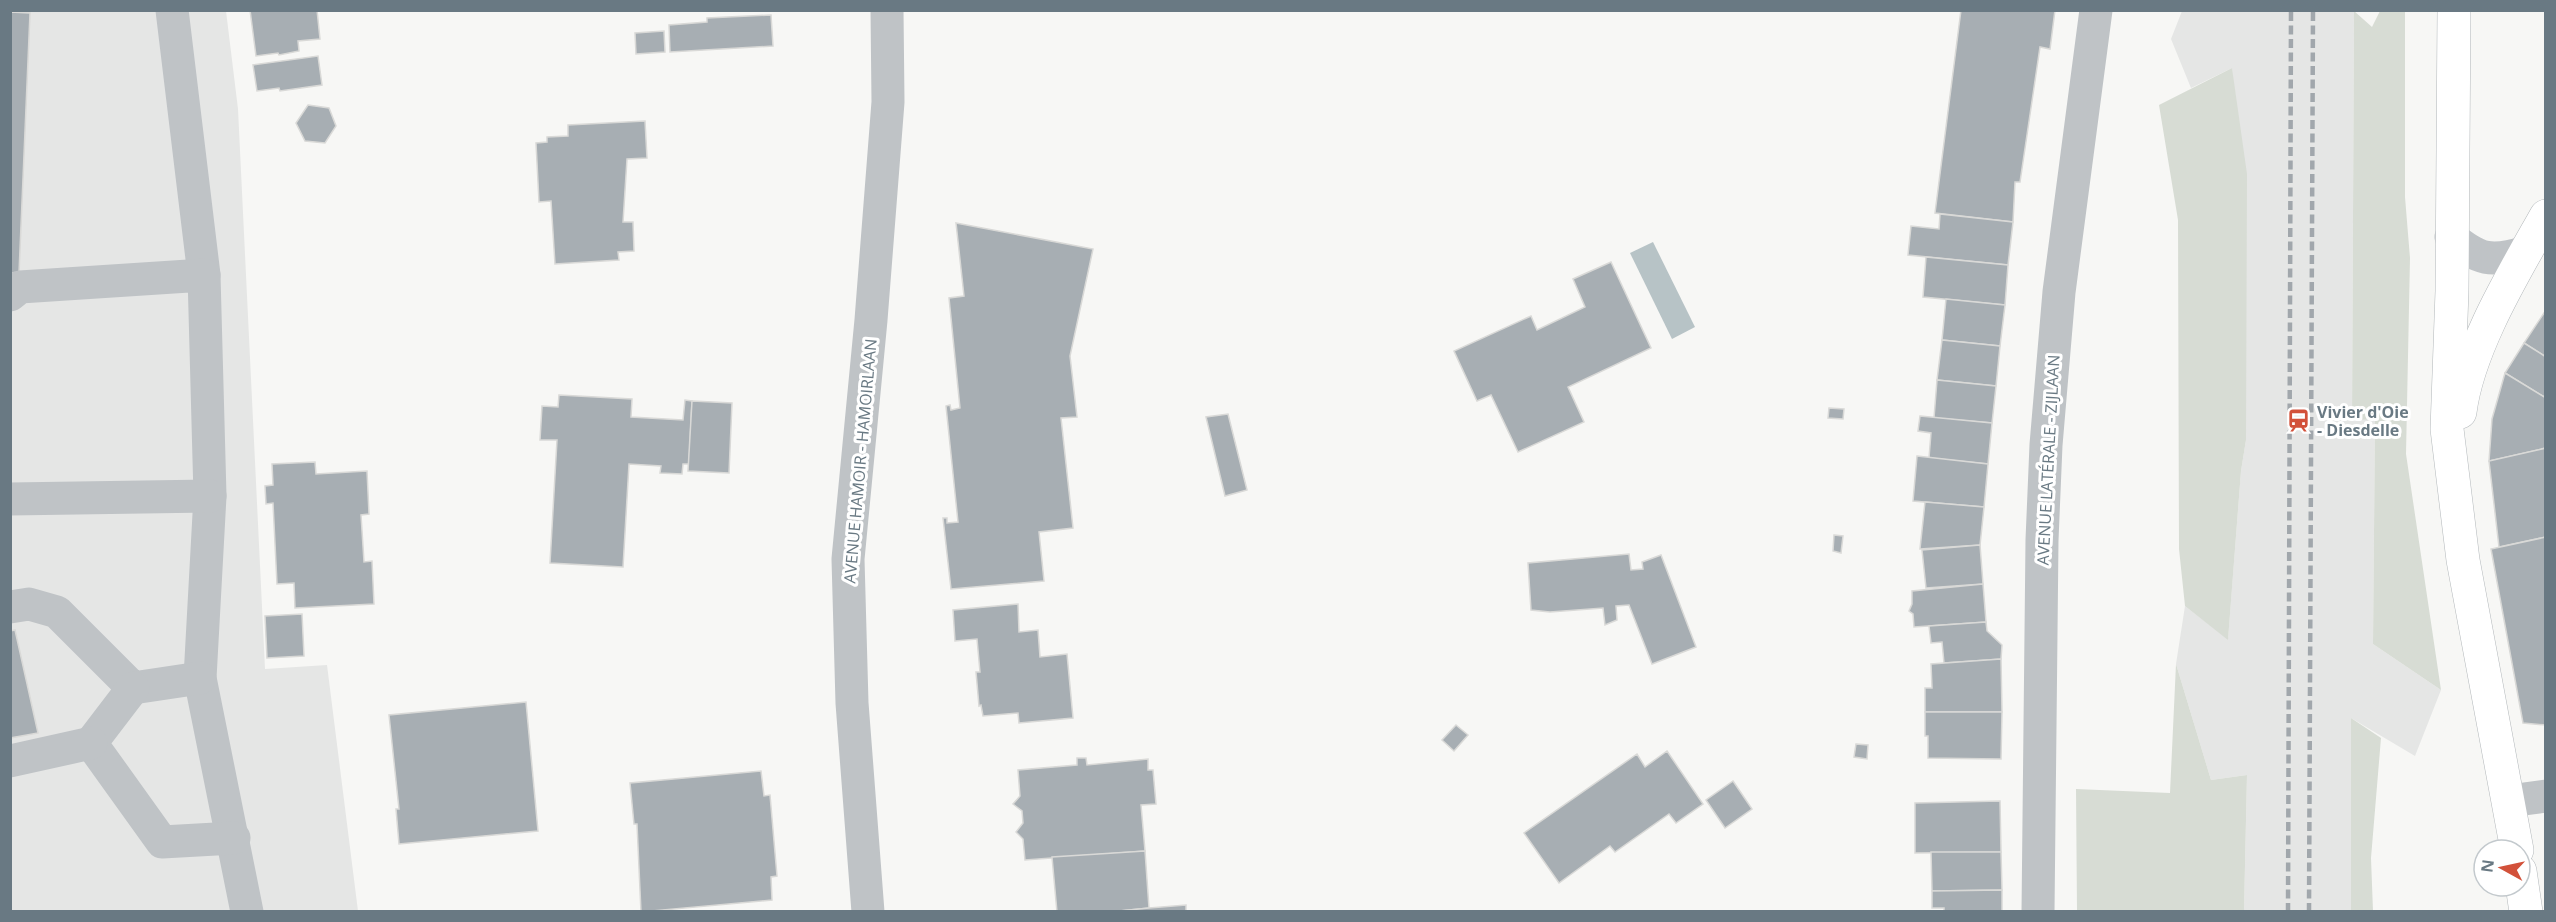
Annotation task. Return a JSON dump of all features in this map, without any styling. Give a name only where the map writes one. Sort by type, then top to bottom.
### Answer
[{"type":"main road","points":[[2454,10],[2452,291],[2447,418],[2463,560],[2515,838]]},
{"type":"main road","points":[[2452,473],[2462,394],[2472,365],[2505,290],[2546,216]]},
{"type":"street","points":[[172,10],[204,275],[210,496],[200,678],[248,912]]},
{"type":"street","name":"AVENUE HAMOIR - HAMOIRLAAN","points":[[868,912],[852,703],[848,559],[871,320],[888,102],[887,10]]},
{"type":"street","name":"AVENUE LATÉRALE - ZIJLAAN","points":[[2038,912],[2042,540],[2046,445],[2059,292],[2096,10]]},
{"type":"street","points":[[2451,237],[2480,256],[2502,259],[2526,252]]},
{"type":"street","points":[[10,295],[20,287],[204,275]]},
{"type":"street","points":[[10,499],[210,496]]},
{"type":"street","points":[[10,607],[29,604],[57,612],[133,688]]},
{"type":"street","points":[[10,760],[91,743],[133,688],[200,678]]},
{"type":"street","points":[[91,743],[162,842],[234,838]]},
{"type":"street","points":[[2509,801],[2546,796]]},
{"type":"shaded area","points":[[10,11],[226,11],[238,109],[265,669],[327,665],[358,911],[11,911]]},
{"type":"shaded area","points":[[2182,11],[2354,11],[2352,420],[2375,418],[2373,644],[2441,690],[2415,756],[2351,718],[2351,911],[2244,911],[2247,775],[2211,780],[2176,664],[2185,606],[2228,639],[2241,471],[2246,440],[2232,68],[2191,88],[2171,39]]},
{"type":"shaded area","points":[[2354,11],[2372,27],[2380,11],[2405,11],[2405,197],[2410,258],[2406,454],[2441,690],[2373,644],[2375,419],[2352,420]]},
{"type":"shaded area","points":[[2232,68],[2247,174],[2246,440],[2241,471],[2228,640],[2185,606],[2179,549],[2178,220],[2159,105]]},
{"type":"shaded area","points":[[1653,242],[1695,327],[1672,339],[1630,253]]},
{"type":"shaded area","points":[[2176,664],[2211,780],[2247,775],[2244,911],[2077,911],[2076,789],[2170,793]]},
{"type":"shaded area","points":[[2351,718],[2381,738],[2371,858],[2373,911],[2351,911]]},
{"type":"building","points":[[250,10],[317,10],[320,39],[298,41],[299,51],[256,56]]},
{"type":"building","points":[[1961,10],[2055,10],[2050,49],[2040,47],[2020,182],[2015,182],[2013,222],[1935,213]]},
{"type":"building","points":[[10,12],[30,13],[19,273],[10,273]]},
{"type":"building","points":[[771,15],[773,46],[670,52],[669,25],[707,22],[707,18]]},
{"type":"building","points":[[664,31],[665,52],[636,54],[635,33]]},
{"type":"building","points":[[318,56],[322,85],[280,91],[279,88],[257,91],[253,65]]},
{"type":"building","points":[[308,105],[329,108],[336,126],[325,143],[305,141],[296,123]]},
{"type":"building","points":[[645,121],[647,158],[627,159],[623,222],[633,222],[634,251],[618,252],[619,260],[555,264],[551,201],[539,202],[536,143],[547,142],[547,137],[568,136],[568,125]]},
{"type":"building","points":[[1940,214],[2013,222],[2008,265],[1908,255],[1911,226],[1939,229]]},
{"type":"building","points":[[956,223],[1093,249],[1070,356],[1077,417],[1061,418],[1073,528],[1039,532],[1044,581],[951,589],[943,518],[947,518],[947,523],[958,522],[946,406],[950,405],[951,410],[960,408],[949,298],[964,296]]},
{"type":"building","points":[[1926,257],[2008,265],[2005,305],[1923,297]]},
{"type":"building","points":[[1611,262],[1651,348],[1568,387],[1584,422],[1518,452],[1491,395],[1477,401],[1454,351],[1531,316],[1537,330],[1585,307],[1573,279]]},
{"type":"building","points":[[1946,299],[2005,305],[2000,346],[1942,340]]},
{"type":"building","points":[[2544,313],[2546,315],[2546,357],[2524,343]]},
{"type":"building","points":[[1942,340],[2000,346],[1996,386],[1937,380]]},
{"type":"building","points":[[2524,343],[2546,357],[2546,398],[2505,373]]},
{"type":"building","points":[[2505,373],[2546,398],[2546,448],[2489,461],[2492,419]]},
{"type":"building","points":[[1937,380],[1996,386],[1992,423],[1934,418]]},
{"type":"building","points":[[559,395],[632,399],[631,417],[683,420],[685,400],[692,401],[689,464],[683,464],[682,474],[660,473],[661,466],[629,464],[623,567],[550,563],[557,440],[540,440],[542,406],[558,407]]},
{"type":"building","points":[[692,401],[732,403],[729,473],[688,471]]},
{"type":"building","points":[[1829,408],[1844,409],[1843,419],[1828,418]]},
{"type":"building","points":[[1228,414],[1247,490],[1225,496],[1206,417]]},
{"type":"building","points":[[1920,416],[1992,423],[1988,464],[1929,458],[1931,433],[1918,431]]},
{"type":"building","points":[[2546,448],[2546,537],[2499,547],[2489,461]]},
{"type":"building","points":[[1917,456],[1988,464],[1984,507],[1913,501]]},
{"type":"building","points":[[315,462],[316,474],[367,471],[369,514],[361,515],[364,562],[372,561],[374,604],[295,608],[294,583],[277,584],[273,503],[266,504],[265,486],[273,485],[272,464]]},
{"type":"building","points":[[1925,502],[1984,507],[1980,545],[1920,549]]},
{"type":"building","points":[[1834,535],[1843,536],[1841,553],[1833,551]]},
{"type":"building","points":[[2546,537],[2546,725],[2523,723],[2491,549]]},
{"type":"building","points":[[1980,545],[1983,584],[1926,588],[1922,550]]},
{"type":"building","points":[[1629,554],[1631,570],[1643,569],[1642,562],[1661,555],[1696,647],[1652,664],[1629,605],[1616,606],[1617,620],[1605,625],[1603,608],[1550,612],[1531,610],[1528,563]]},
{"type":"building","points":[[1983,584],[1986,622],[1914,627],[1913,614],[1909,611],[1912,604],[1912,591]]},
{"type":"building","points":[[1018,604],[1019,632],[1038,630],[1040,657],[1067,654],[1073,718],[1019,723],[1018,713],[983,716],[981,705],[979,706],[976,672],[980,672],[977,639],[955,641],[953,610]]},
{"type":"building","points":[[302,614],[304,656],[267,658],[265,616]]},
{"type":"building","points":[[1986,622],[1987,631],[2002,645],[2001,659],[1944,663],[1942,642],[1931,643],[1929,626]]},
{"type":"building","points":[[15,630],[38,733],[10,738],[10,631]]},
{"type":"building","points":[[2001,659],[2002,712],[1925,712],[1925,688],[1932,688],[1931,664]]},
{"type":"building","points":[[526,702],[538,831],[399,844],[396,809],[399,809],[389,715]]},
{"type":"building","points":[[1925,712],[2002,712],[2001,759],[1928,758]]},
{"type":"building","points":[[1456,725],[1468,735],[1454,751],[1442,740]]},
{"type":"building","points":[[1856,744],[1868,745],[1867,759],[1854,757]]},
{"type":"building","points":[[1667,751],[1703,804],[1676,823],[1669,814],[1615,852],[1610,846],[1559,883],[1524,833],[1637,754],[1645,767]]},
{"type":"building","points":[[1077,758],[1086,758],[1087,765],[1148,759],[1148,770],[1153,770],[1156,804],[1141,805],[1145,851],[1025,860],[1023,839],[1016,832],[1023,823],[1022,811],[1013,804],[1020,796],[1018,770],[1077,765]]},
{"type":"building","points":[[761,771],[764,796],[770,795],[777,876],[771,877],[772,900],[641,912],[637,824],[634,824],[630,783]]},
{"type":"building","points":[[1733,781],[1752,809],[1725,828],[1706,800]]},
{"type":"building","points":[[2000,801],[2001,852],[1915,853],[1915,803]]},
{"type":"building","points":[[1145,851],[1149,908],[1109,912],[1057,912],[1052,857]]},
{"type":"building","points":[[1931,852],[2001,852],[2002,890],[1932,891]]},
{"type":"building","points":[[2002,890],[2002,912],[1944,912],[1944,908],[1932,908],[1932,891]]},
{"type":"building","points":[[1186,905],[1186,912],[1109,912],[1149,908]]},
{"type":"railway","points":[[2288,912],[2291,10]]},
{"type":"railway","points":[[2309,912],[2313,10]]},
{"type":"place","name":"Vivier d'Oie - Diesdelle","points":[[2299,421]]}]
